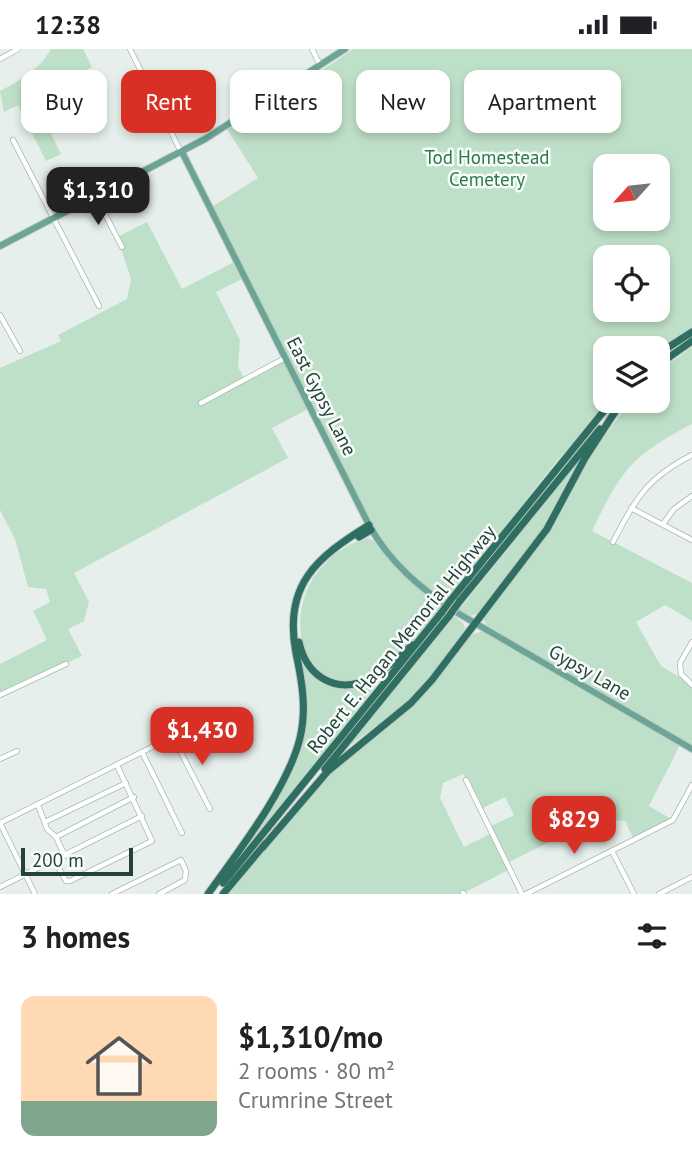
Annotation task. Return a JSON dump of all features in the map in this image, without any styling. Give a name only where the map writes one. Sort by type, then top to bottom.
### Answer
[{"type":"highway","points":[[670,346],[692,332]]},
{"type":"highway","points":[[670,357],[692,341]]},
{"type":"highway","name":"Robert E. Hagan Memorial Highway","points":[[223,894],[263,847],[603,413]]},
{"type":"highway","name":"Robert E. Hagan Memorial Highway","points":[[455,602],[612,413]]},
{"type":"highway","points":[[263,847],[335,764],[419,695],[547,529],[585,458],[614,413]]},
{"type":"highway","points":[[370,527],[327,557],[307,583],[297,618],[298,640],[304,658],[321,677],[335,683],[352,685],[382,671],[423,636]]},
{"type":"highway","points":[[210,894],[279,786],[297,747],[303,722],[303,694],[293,620],[305,579],[323,555],[370,527]]},
{"type":"highway","name":"Robert E. Hagan Memorial Highway","points":[[210,894],[265,834],[423,636],[446,614]]},
{"type":"main road","points":[[0,246],[181,152],[345,49]]},
{"type":"main road","name":"East Gypsy Lane","points":[[181,152],[370,527],[398,566],[419,588],[473,622]]},
{"type":"main road","name":"Gypsy Lane","points":[[473,622],[692,749]]},
{"type":"street","points":[[0,59],[18,49]]},
{"type":"street","points":[[130,49],[181,152]]},
{"type":"street","points":[[312,49],[320,65]]},
{"type":"street","points":[[13,140],[99,306]]},
{"type":"street","points":[[96,197],[122,247]]},
{"type":"street","points":[[0,314],[20,351]]},
{"type":"street","points":[[201,403],[285,358]]},
{"type":"street","points":[[613,542],[631,508],[653,478],[692,455]]},
{"type":"street","points":[[663,525],[674,509],[692,496]]},
{"type":"street","points":[[631,508],[691,539]]},
{"type":"street","points":[[692,642],[680,663],[681,674],[692,685]]},
{"type":"street","points":[[0,695],[66,664]]},
{"type":"street","points":[[35,894],[0,823],[208,719]]},
{"type":"street","points":[[173,737],[210,809]]},
{"type":"street","points":[[0,759],[17,751]]},
{"type":"street","points":[[142,752],[182,833]]},
{"type":"street","points":[[55,861],[66,881],[71,881],[149,844],[153,838],[117,765]]},
{"type":"street","points":[[466,780],[524,894],[673,820],[692,785]]},
{"type":"street","points":[[45,822],[126,783]]},
{"type":"street","points":[[56,837],[134,797]]},
{"type":"street","points":[[38,805],[65,856]]},
{"type":"street","points":[[0,887],[142,816]]},
{"type":"street","points":[[612,851],[634,894]]},
{"type":"street","points":[[113,894],[181,860],[186,871],[185,880],[159,894]]},
{"type":"street","points":[[659,894],[692,877]]},
{"type":"green space","points":[[51,49],[83,49],[92,67],[86,70],[34,70]]},
{"type":"green space","name":"Tod Homestead Cemetery","points":[[353,49],[692,49],[692,327],[670,341],[670,336],[593,336],[593,413],[597,413],[596,415],[420,634],[399,656],[376,673],[353,681],[334,680],[319,672],[309,659],[302,642],[300,622],[303,602],[316,575],[336,554],[360,540],[369,538],[378,544],[310,408],[272,428],[288,458],[74,573],[89,602],[84,621],[68,629],[82,656],[0,695],[0,664],[47,640],[33,611],[50,602],[46,589],[28,587],[15,539],[0,510],[0,368],[61,341],[58,335],[127,299],[131,279],[117,237],[147,222],[182,289],[236,261],[210,208],[258,178],[225,126],[230,123],[230,133],[342,133],[342,70],[323,70]],"holes":[[[244,278],[285,358],[245,380],[238,367],[240,340],[216,292]]]},
{"type":"green space","points":[[21,79],[21,111],[18,105],[4,112],[0,91]]},
{"type":"green space","points":[[32,133],[51,133],[61,154],[46,161]]},
{"type":"green space","points":[[692,347],[692,424],[655,445],[630,466],[592,531],[692,583],[692,621],[665,605],[636,622],[661,666],[692,685],[692,749],[681,743],[649,806],[673,820],[634,840],[625,821],[596,819],[507,863],[510,869],[462,894],[227,894],[330,774],[422,697],[468,635],[481,632],[486,624],[483,618],[557,518],[595,448],[622,413],[670,413],[670,363]],"holes":[[[463,774],[481,809],[505,797],[514,815],[489,827],[492,833],[464,847],[440,798],[443,783]]]},
{"type":"green space","points":[[585,453],[553,515],[477,614],[470,616],[459,610],[454,616],[463,623],[465,629],[439,667],[407,703],[348,747],[452,619],[449,616],[459,602],[463,605]]},
{"type":"green space","points":[[299,656],[308,668],[343,687],[389,669],[233,866],[284,781],[303,728]]}]
